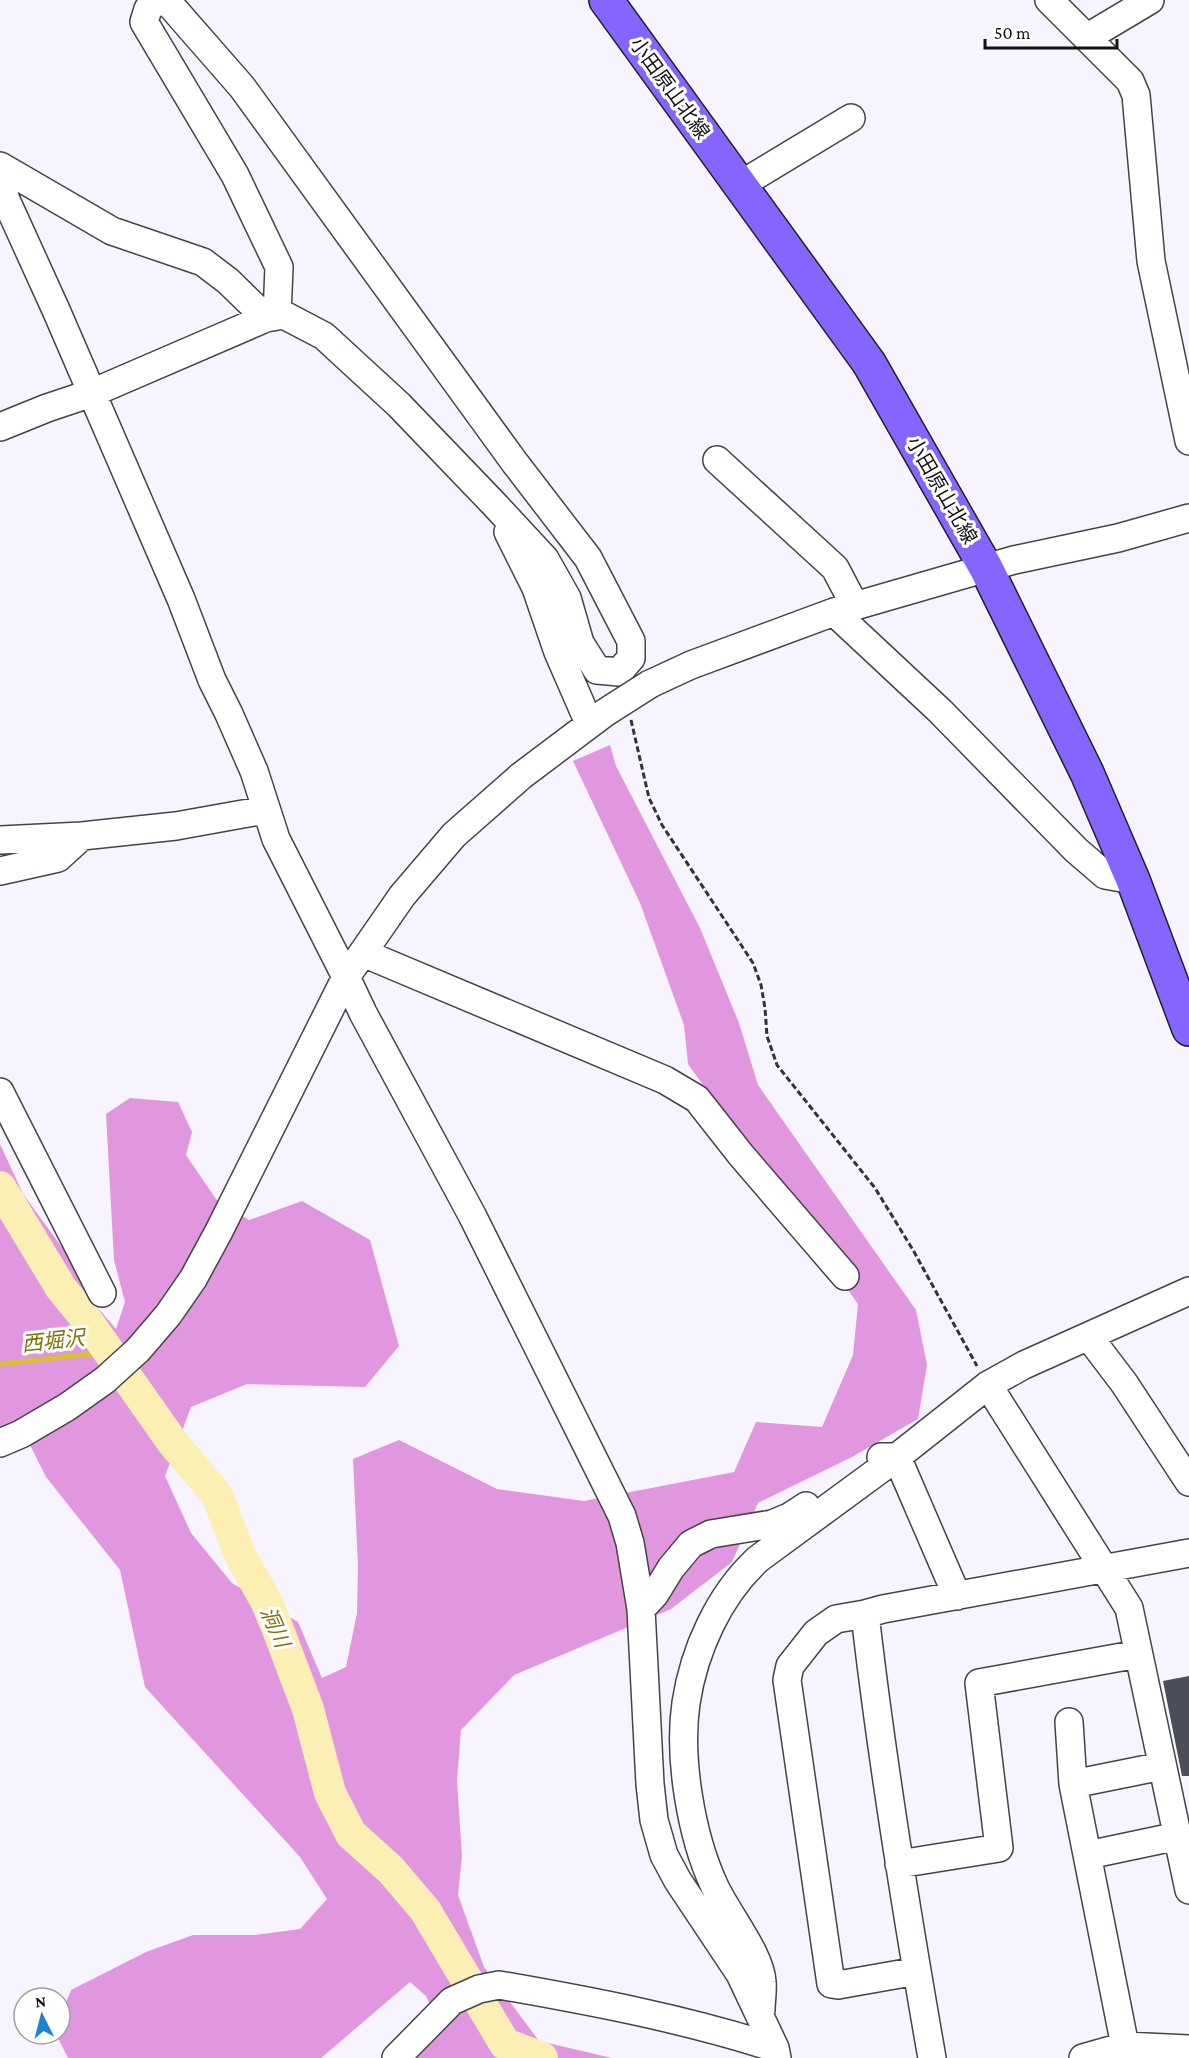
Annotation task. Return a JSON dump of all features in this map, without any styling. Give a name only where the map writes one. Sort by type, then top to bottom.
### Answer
[{"type":"main road","name":"小田原山北線","points":[[606,0],[869,363],[987,568],[1087,773],[1133,880],[1189,1029]]},
{"type":"street","points":[[158,0],[148,9],[144,22],[235,175],[279,267],[271,317]]},
{"type":"street","points":[[0,427],[92,393],[271,317],[284,315],[324,336],[399,405],[545,559],[567,598],[580,643],[597,670],[619,672],[631,658],[631,641],[588,558],[515,463],[242,87],[166,0]]},
{"type":"street","points":[[1049,0],[1130,81],[1136,95],[1151,261],[1189,441]]},
{"type":"street","points":[[1088,37],[1150,0]]},
{"type":"street","points":[[740,185],[851,118]]},
{"type":"street","points":[[0,166],[112,231],[203,262],[271,317]]},
{"type":"street","points":[[0,181],[6,200],[181,599],[212,680],[254,771],[276,840],[363,1013],[472,1215],[622,1516],[630,1543],[640,1609],[650,1784],[654,1820],[664,1855],[678,1881],[740,1974],[776,2053]]},
{"type":"street","points":[[717,460],[835,568],[844,609],[1076,850],[1105,875],[1133,880]]},
{"type":"street","points":[[495,505],[536,588],[558,652],[609,718]]},
{"type":"street","points":[[10,1438],[67,1407],[105,1380],[138,1350],[168,1315],[187,1288],[218,1233],[346,977],[402,896],[454,835],[521,776],[609,718],[650,684],[691,665],[844,609],[1016,559],[1118,538],[1189,518]]},
{"type":"street","points":[[0,840],[82,836],[176,826],[265,810]]},
{"type":"street","points":[[0,871],[58,858],[82,836]]},
{"type":"street","points":[[363,953],[665,1080],[697,1099],[741,1155],[845,1276]]},
{"type":"street","points":[[0,1092],[102,1293]]},
{"type":"street","points":[[760,2017],[762,1982],[759,1966],[714,1887],[699,1849],[687,1788],[684,1743],[686,1703],[699,1653],[726,1595],[742,1574],[758,1559],[897,1457],[988,1385],[1024,1365],[1189,1291]]},
{"type":"street","points":[[1089,1337],[1124,1383],[1189,1482]]},
{"type":"street","points":[[988,1385],[1129,1608],[1189,1890]]},
{"type":"street","points":[[640,1609],[655,1594],[671,1568],[692,1544],[711,1534],[772,1524],[789,1517],[863,1465],[882,1456],[897,1457]]},
{"type":"street","points":[[897,1457],[957,1596]]},
{"type":"street","points":[[917,1971],[838,1985],[831,1984],[787,1680],[790,1666],[816,1633],[836,1619],[1189,1552]]},
{"type":"street","points":[[865,1614],[899,1864],[932,2058]]},
{"type":"street","points":[[899,1864],[999,1848],[979,1683],[1138,1654]]},
{"type":"street","points":[[1069,1722],[1073,1784],[1125,2046]]},
{"type":"street","points":[[1073,1784],[1162,1766]]},
{"type":"street","points":[[1088,1855],[1178,1836]]},
{"type":"street","points":[[396,2058],[452,2001],[479,1989],[499,1985],[684,2022],[727,2033],[776,2053]]},
{"type":"street","points":[[1083,2058],[1125,2046],[1189,2049]]},
{"type":"path","points":[[609,718],[662,825],[753,963],[761,985],[767,1036],[777,1065],[875,1188],[913,1250],[988,1385]]},
{"type":"shaded area","points":[[610,745],[616,766],[700,928],[739,1023],[758,1085],[916,1310],[927,1365],[918,1419],[852,1457],[758,1503],[732,1562],[671,1609],[514,1675],[461,1730],[457,1781],[462,1856],[458,1895],[484,1967],[539,2041],[612,2058],[417,2058],[442,2031],[426,1996],[410,1982],[321,2058],[68,2058],[62,2046],[72,2046],[72,1989],[146,1952],[193,1935],[255,1935],[300,1929],[327,1899],[300,1857],[145,1687],[120,1570],[46,1477],[23,1431],[0,1431],[0,1144],[23,1194],[72,1261],[98,1308],[116,1329],[125,1302],[114,1260],[106,1114],[130,1098],[178,1102],[192,1132],[186,1155],[216,1199],[249,1220],[302,1201],[370,1240],[399,1346],[365,1387],[247,1384],[191,1407],[165,1476],[191,1533],[232,1583],[298,1622],[322,1678],[346,1667],[357,1613],[358,1566],[353,1459],[399,1440],[497,1489],[584,1501],[734,1472],[756,1422],[822,1427],[853,1355],[858,1304],[688,1064],[684,1025],[640,903],[573,761]]},
{"type":"building","points":[[1189,1676],[1189,1776],[1182,1776],[1163,1681]]},
{"type":"waterway","name":"洞川","points":[[0,1187],[61,1288],[83,1315],[173,1443],[217,1495],[240,1555],[266,1601],[277,1627],[308,1709],[330,1793],[351,1834],[391,1870],[425,1910],[505,2044],[542,2058]]},
{"type":"waterway","name":"西堀沢","points":[[0,1364],[109,1352]]}]
